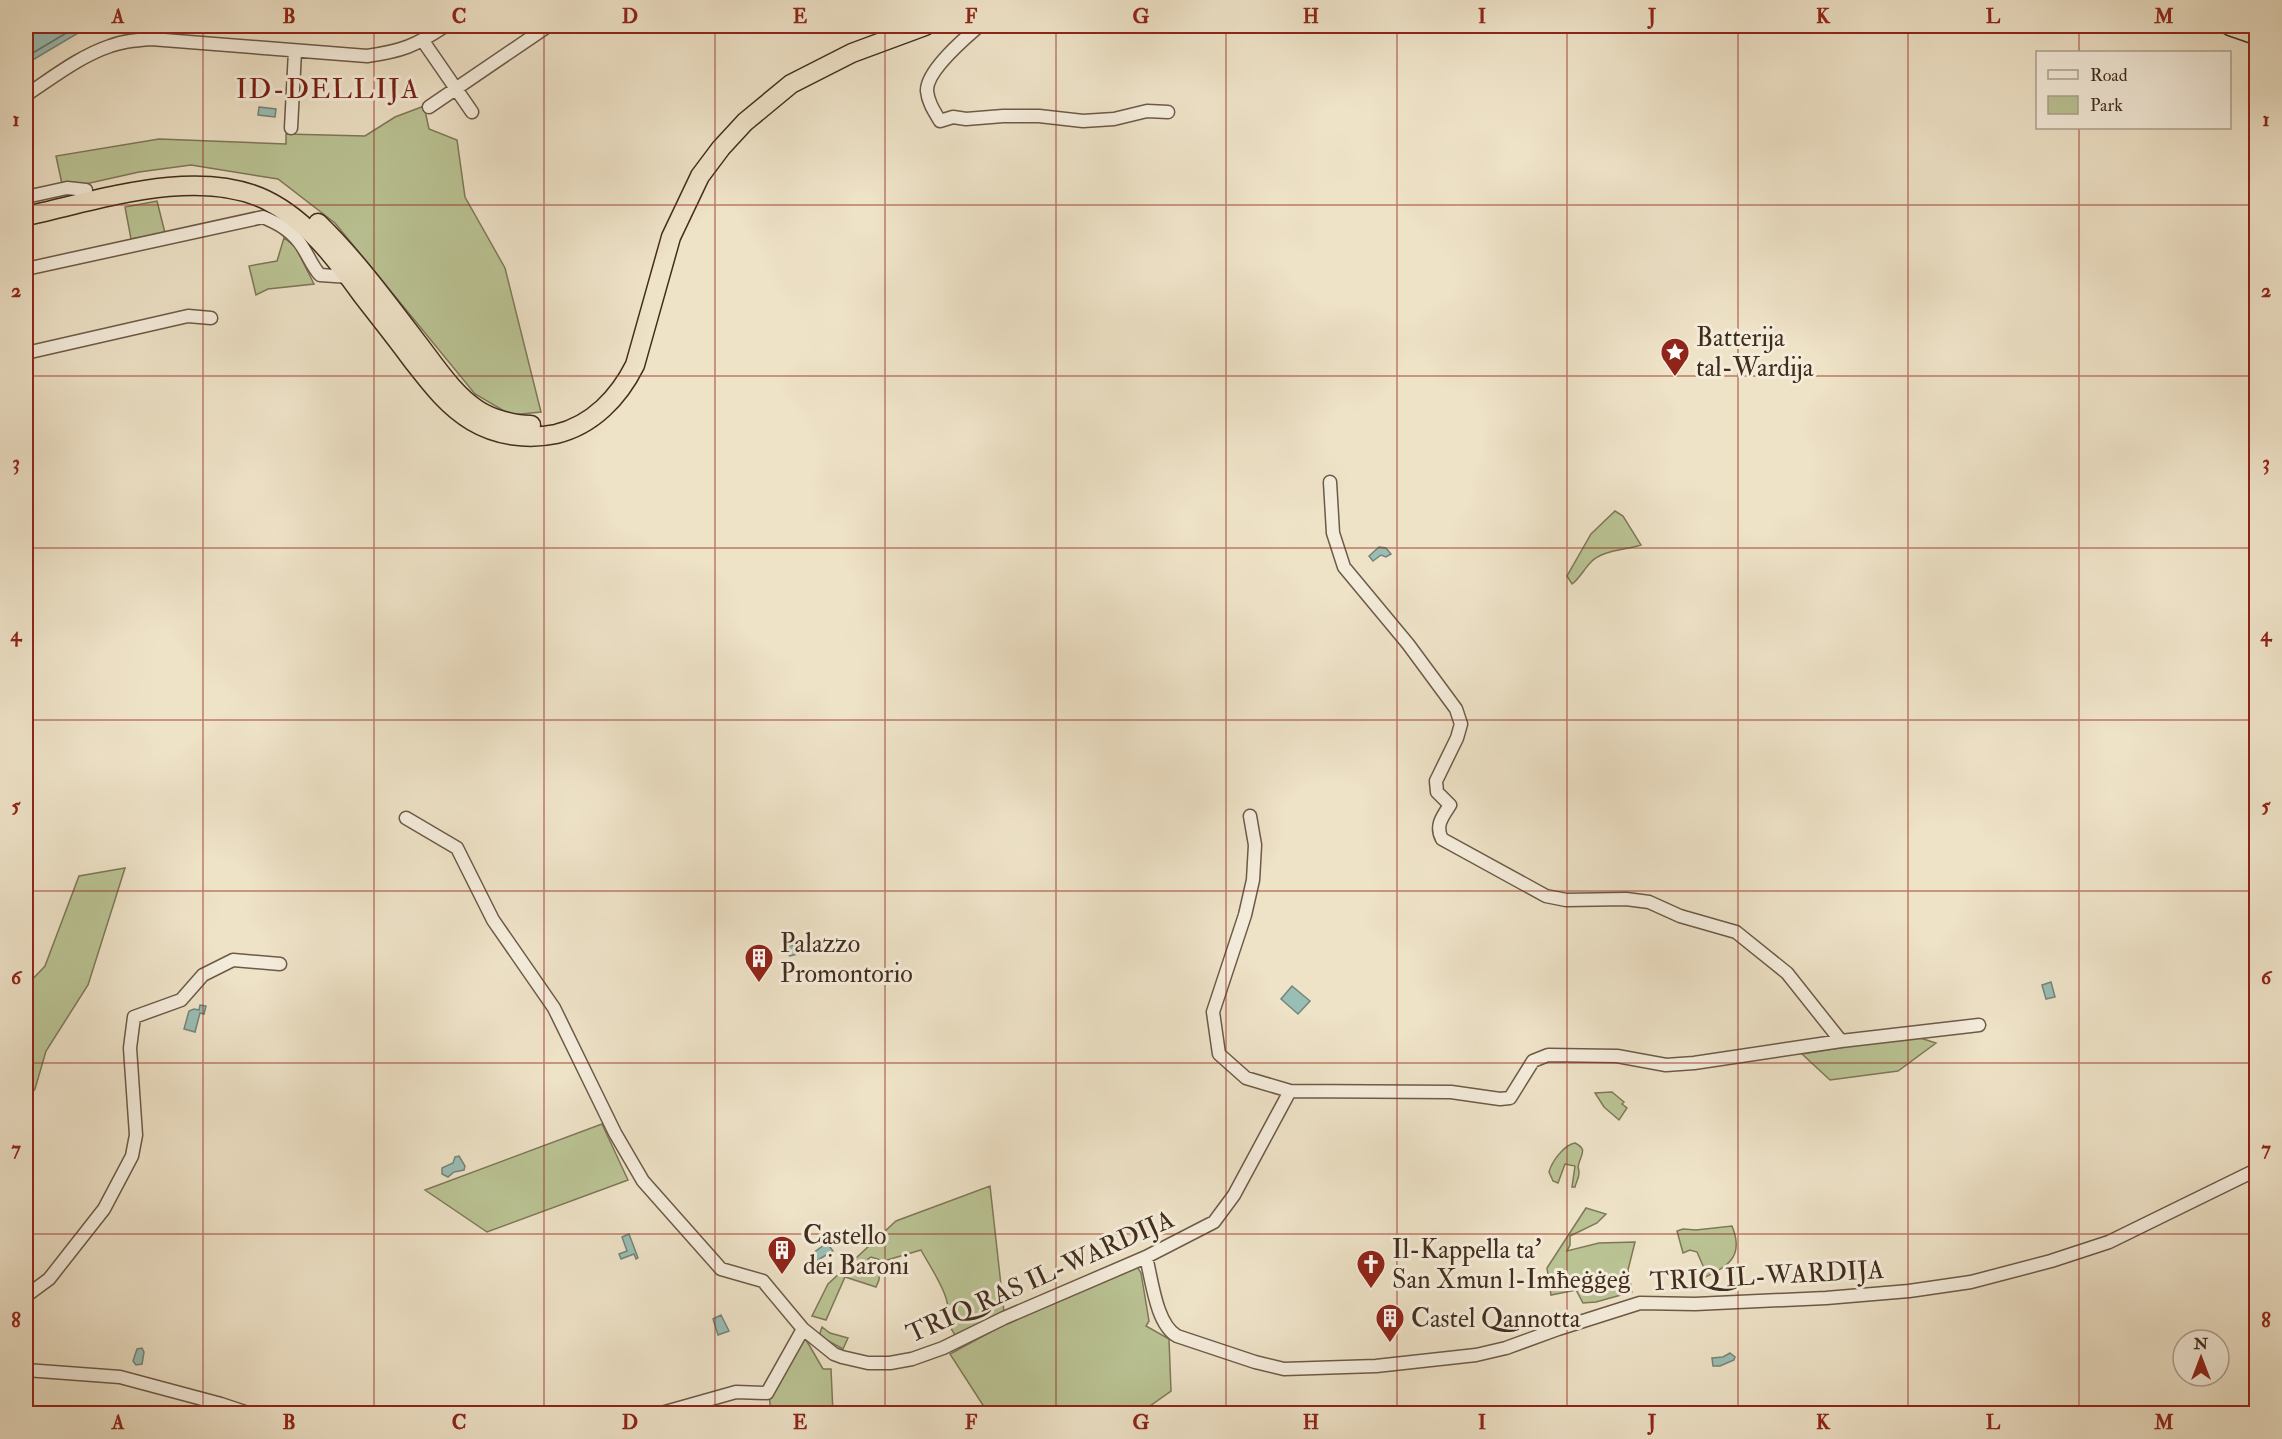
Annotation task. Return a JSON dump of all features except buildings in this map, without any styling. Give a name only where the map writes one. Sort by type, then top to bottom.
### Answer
[{"type":"highway","points":[[26,204],[156,176],[192,174],[248,181],[271,191],[312,217],[336,240],[449,383],[479,411],[513,423],[527,425],[561,420],[577,413],[605,393],[617,376],[624,361],[662,227],[692,167],[710,143],[742,108],[785,75],[819,55],[891,26]]},
{"type":"highway","points":[[26,216],[159,187],[195,185],[246,192],[267,201],[292,217],[335,259],[444,399],[472,421],[497,432],[526,437],[556,434],[584,423],[614,399],[635,365],[671,237],[700,176],[721,148],[745,122],[791,84],[852,53],[925,26]]},
{"type":"highway","points":[[2230,26],[2256,35]]},
{"type":"street","points":[[26,95],[90,55],[132,40],[151,39],[367,56],[397,52],[423,41],[445,26]]},
{"type":"street","points":[[429,107],[548,26]]},
{"type":"street","points":[[979,26],[959,43],[929,81],[927,90],[931,107],[940,120],[953,117],[966,119],[1039,116],[1083,121],[1114,119],[1147,111],[1168,112]]},
{"type":"street","points":[[423,41],[472,112]]},
{"type":"street","points":[[291,128],[295,51]]},
{"type":"street","points":[[26,197],[67,188],[86,190]]},
{"type":"street","points":[[26,269],[263,217],[280,224],[300,243],[311,265],[320,275],[350,278],[349,265],[336,240]]},
{"type":"street","points":[[311,265],[328,270],[335,266],[335,259]]},
{"type":"street","points":[[26,353],[188,316],[211,318]]},
{"type":"street","points":[[1330,482],[1333,533],[1344,567],[1408,644],[1456,708],[1461,724],[1457,738],[1436,781],[1437,792],[1450,805],[1439,824],[1438,831],[1442,839],[1546,896],[1566,900],[1626,899],[1649,902],[1680,916],[1736,932],[1788,973],[1841,1041]]},
{"type":"street","points":[[1250,816],[1256,845],[1253,880],[1245,915],[1213,1012],[1214,1024],[1219,1054],[1246,1078],[1290,1091],[1451,1092],[1500,1099],[1510,1098],[1533,1061],[1548,1055],[1617,1056],[1666,1065],[1694,1064],[1841,1041],[1979,1025]]},
{"type":"street","name":"TRIQ RAS IL-WARDIJA","points":[[406,818],[457,848],[493,920],[554,1008],[610,1124],[643,1181],[721,1269],[763,1281],[804,1329],[834,1354],[842,1357],[868,1363],[905,1361],[943,1348],[1004,1318],[1146,1257],[1214,1222],[1234,1195],[1290,1091]]},
{"type":"street","points":[[26,1296],[49,1279],[104,1209],[132,1156],[136,1135],[130,1048],[134,1017],[181,1000],[203,975],[233,960],[279,964]]},
{"type":"street","name":"TRIQ IL-WARDIJA","points":[[1146,1257],[1162,1320],[1177,1336],[1284,1369],[1376,1366],[1476,1355],[1506,1348],[1640,1303],[1695,1304],[1826,1298],[1909,1291],[1971,1282],[2051,1261],[2109,1242],[2256,1170]]},
{"type":"street","points":[[658,1413],[736,1392],[767,1393],[804,1329]]},
{"type":"street","points":[[26,1370],[120,1377],[251,1413]]},
{"type":"green space","points":[[424,106],[429,129],[457,140],[465,197],[505,268],[541,412],[511,415],[475,394],[335,223],[278,179],[191,165],[139,172],[81,185],[62,184],[56,156],[159,139],[286,144],[286,134],[365,136],[395,117]]},
{"type":"green space","points":[[157,201],[165,233],[131,239],[125,207]]},
{"type":"green space","points":[[284,238],[295,246],[314,284],[268,289],[256,295],[249,266],[277,261]]},
{"type":"green space","points":[[1615,511],[1623,516],[1641,545],[1601,555],[1572,584],[1567,576],[1591,534]]},
{"type":"green space","points":[[125,868],[88,985],[46,1051],[35,1089],[26,1101],[26,986],[45,966],[79,876]]},
{"type":"green space","points":[[1914,1036],[1936,1043],[1898,1071],[1830,1080],[1802,1054]]},
{"type":"green space","points":[[1612,1092],[1624,1102],[1622,1104],[1627,1108],[1619,1120],[1604,1107],[1595,1093]]},
{"type":"green space","points":[[602,1124],[628,1180],[487,1232],[425,1190]]},
{"type":"green space","points":[[1575,1143],[1581,1147],[1583,1152],[1578,1166],[1579,1177],[1575,1187],[1572,1187],[1575,1166],[1565,1164],[1558,1183],[1553,1181],[1549,1172],[1559,1154]]},
{"type":"green space","points":[[990,1186],[1004,1312],[955,1335],[947,1322],[949,1314],[945,1295],[921,1250],[884,1261],[871,1257],[868,1259],[880,1265],[876,1287],[845,1277],[826,1320],[812,1316],[828,1284],[896,1221]]},
{"type":"green space","points":[[1586,1208],[1606,1214],[1597,1223],[1570,1236],[1567,1251],[1599,1243],[1635,1242],[1628,1270],[1632,1292],[1596,1302],[1583,1303],[1576,1290],[1551,1295],[1547,1268]]},
{"type":"green space","points":[[1732,1226],[1736,1238],[1734,1255],[1724,1267],[1697,1281],[1695,1277],[1704,1268],[1697,1252],[1690,1250],[1683,1253],[1677,1231]]},
{"type":"green space","points":[[1128,1268],[1138,1268],[1141,1273],[1149,1321],[1146,1326],[1169,1339],[1171,1391],[1140,1413],[988,1413],[950,1354],[1020,1316]]},
{"type":"green space","points":[[822,1327],[830,1333],[848,1338],[843,1349],[819,1336]]},
{"type":"green space","points":[[805,1338],[823,1369],[831,1369],[833,1413],[771,1413],[769,1394],[801,1339]]},
{"type":"water","points":[[26,26],[90,26],[26,64]]},
{"type":"water","points":[[285,26],[366,26],[358,32]]},
{"type":"water","points":[[259,107],[276,109],[275,117],[258,115]]},
{"type":"water","points":[[1379,547],[1386,548],[1391,554],[1386,557],[1381,555],[1373,561],[1369,556]]},
{"type":"water","points":[[801,944],[805,948],[801,953],[790,956],[788,954],[788,946]]},
{"type":"water","points":[[2051,982],[2055,997],[2046,999],[2042,985]]},
{"type":"water","points":[[1292,986],[1310,1001],[1298,1014],[1281,999]]},
{"type":"water","points":[[200,1005],[206,1006],[204,1014],[200,1013],[195,1032],[184,1029],[189,1011],[199,1010]]},
{"type":"water","points":[[459,1156],[465,1166],[464,1170],[454,1172],[448,1177],[442,1174],[442,1168],[453,1163],[455,1157]]},
{"type":"water","points":[[629,1234],[638,1258],[636,1259],[634,1254],[621,1259],[619,1254],[627,1251],[622,1237]]},
{"type":"water","points":[[827,1243],[833,1251],[813,1263],[810,1258],[814,1255],[813,1253]]},
{"type":"water","points":[[721,1315],[729,1331],[718,1335],[713,1319]]},
{"type":"water","points":[[142,1348],[144,1352],[142,1364],[136,1365],[133,1361],[137,1349]]},
{"type":"water","points":[[1730,1353],[1735,1357],[1734,1360],[1720,1366],[1713,1366],[1712,1358],[1723,1357]]},
{"type":"place","name":"Batterija tal-Wardija","points":[[1675,378]]},
{"type":"place","name":"Palazzo Promontorio","points":[[759,984]]},
{"type":"place","name":"Castello dei Baroni","points":[[782,1276]]},
{"type":"place","name":"Il-Kappella ta' San Xmun l-Imħeġġeġ","points":[[1371,1290]]},
{"type":"place","name":"Castel Qannotta","points":[[1390,1344]]},
{"type":"district","name":"ID-DELLIJA","points":[[328,88]]}]
